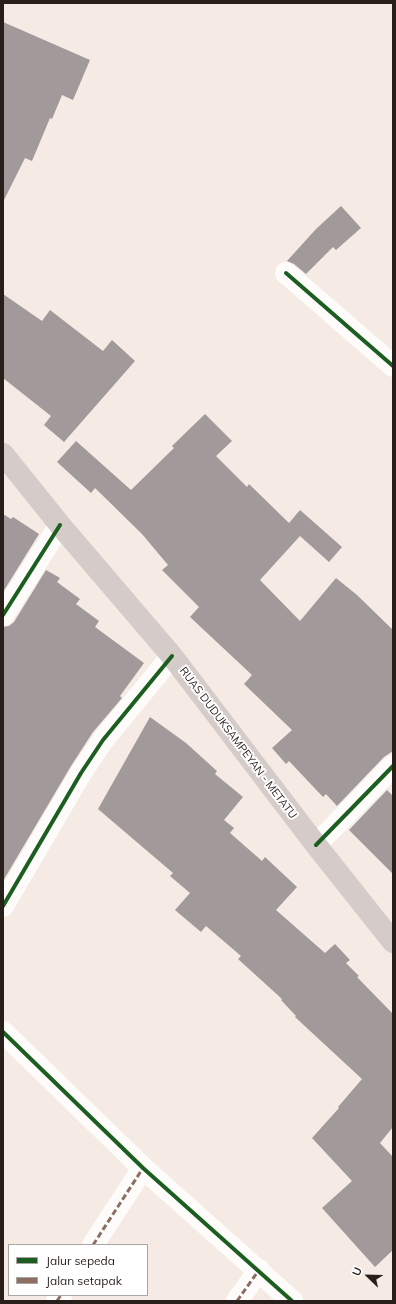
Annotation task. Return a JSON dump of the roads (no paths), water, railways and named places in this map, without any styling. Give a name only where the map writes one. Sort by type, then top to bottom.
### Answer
[{"type":"main road","name":"RUAS DUDUKSAMPEYAN - METATU","points":[[3,454],[60,525],[172,656],[316,845],[393,942]]},
{"type":"street","points":[[286,273],[393,366]]},
{"type":"street","points":[[3,615],[60,525]]},
{"type":"street","points":[[3,906],[81,773],[104,740],[172,656]]},
{"type":"street","points":[[316,845],[393,766]]},
{"type":"street","points":[[3,1032],[143,1168],[292,1301]]},
{"type":"street","points":[[94,1244],[143,1168]]},
{"type":"street","points":[[237,1301],[259,1270]]}]
